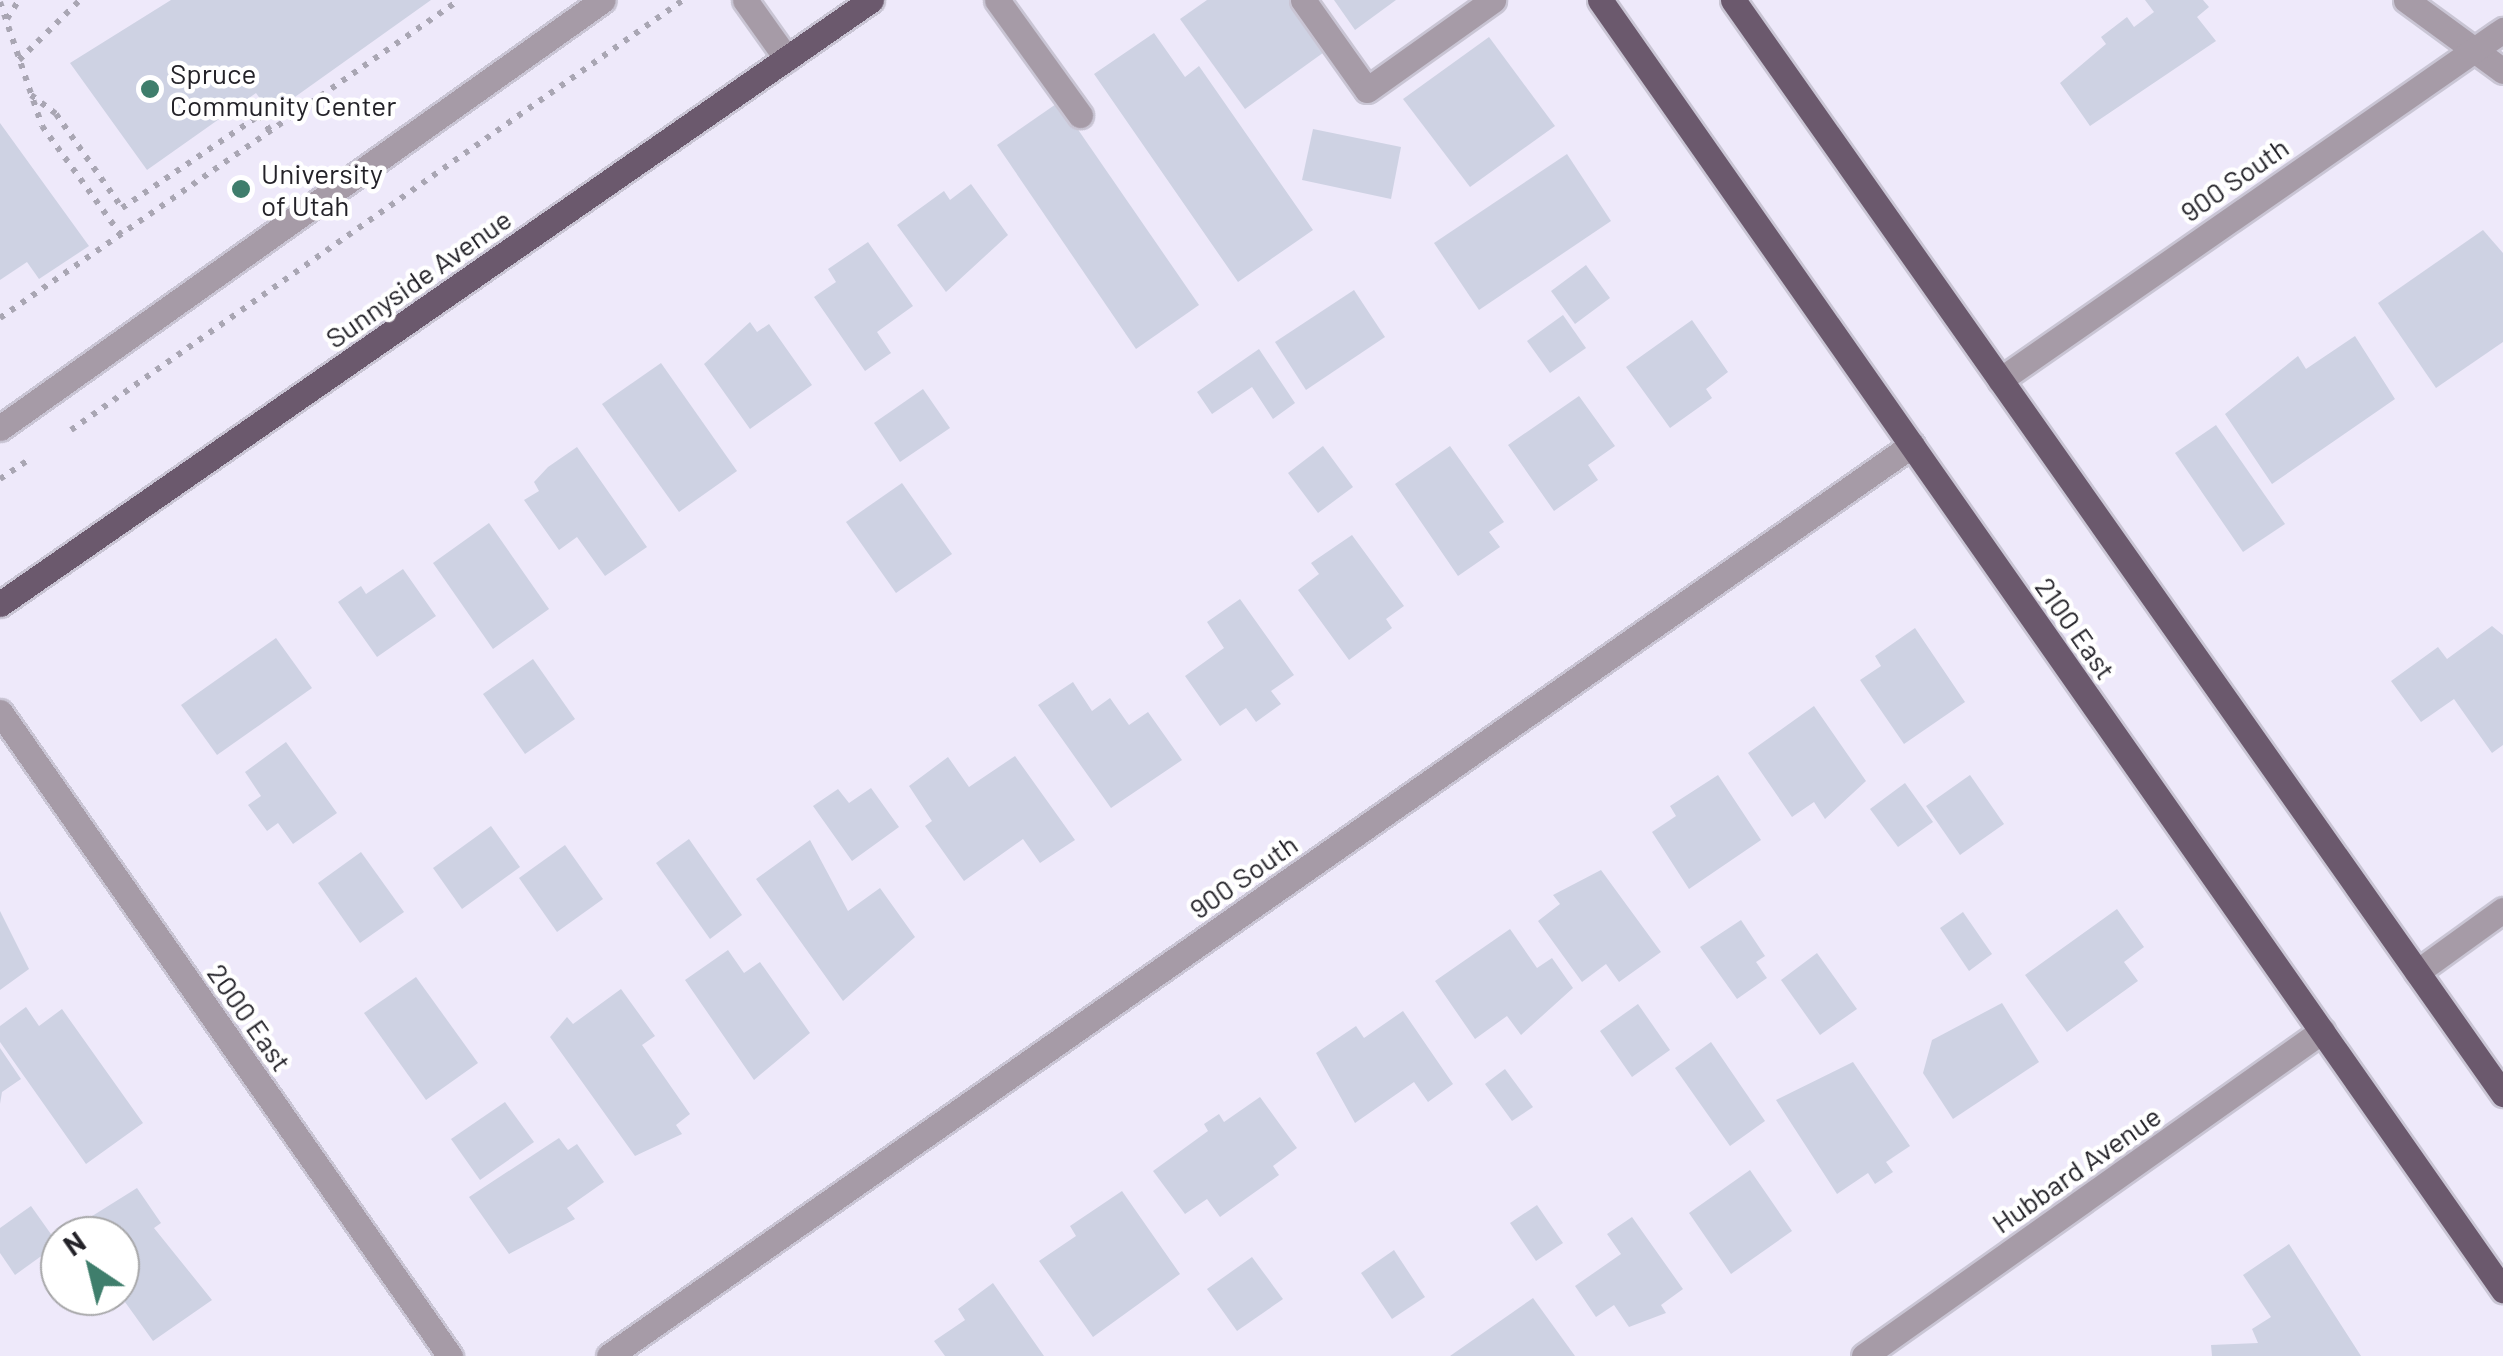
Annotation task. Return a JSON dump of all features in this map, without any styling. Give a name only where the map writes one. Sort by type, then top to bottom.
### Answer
[{"type":"main road","name":"Sunnyside Avenue","points":[[0,604],[871,0]]},
{"type":"main road","name":"2100 East","points":[[1600,0],[2503,1290]]},
{"type":"main road","points":[[1733,0],[2503,1094]]},
{"type":"street","points":[[0,428],[603,0]]},
{"type":"street","points":[[745,0],[787,58]]},
{"type":"street","points":[[998,0],[1080,115]]},
{"type":"street","points":[[1303,0],[1367,90],[1493,0]]},
{"type":"street","points":[[2406,0],[2503,71]]},
{"type":"street","name":"900 South","points":[[2000,380],[2503,30]]},
{"type":"street","name":"900 South","points":[[608,1356],[1912,445]]},
{"type":"street","name":"2000 East","points":[[0,712],[450,1356]]},
{"type":"street","points":[[2417,972],[2503,910]]},
{"type":"street","name":"Hubbard Avenue","points":[[1864,1356],[2322,1031]]},
{"type":"path","points":[[6,20],[19,0]]},
{"type":"path","points":[[19,60],[80,0]]},
{"type":"path","points":[[0,318],[459,0]]},
{"type":"path","points":[[65,434],[683,0]]},
{"type":"path","points":[[0,2],[42,126],[121,235]]},
{"type":"path","points":[[31,95],[56,114],[122,208],[260,115],[270,131]]},
{"type":"path","points":[[0,479],[32,456]]},
{"type":"building","points":[[171,0],[431,0],[271,114],[256,93],[147,170],[70,63]]},
{"type":"building","points":[[1207,0],[1290,0],[1327,50],[1245,109],[1180,19]]},
{"type":"building","points":[[1334,0],[1396,0],[1355,30]]},
{"type":"building","points":[[2145,0],[2203,0],[2209,7],[2197,17],[2216,41],[2090,126],[2060,83],[2106,44],[2101,37],[2127,17],[2134,27],[2154,12]]},
{"type":"building","points":[[1154,33],[1185,77],[1199,66],[1313,230],[1238,282],[1094,74]]},
{"type":"building","points":[[1489,37],[1555,126],[1470,187],[1403,99]]},
{"type":"building","points":[[1059,102],[1199,305],[1136,349],[997,145]]},
{"type":"building","points":[[0,123],[89,246],[39,279],[27,262],[0,280]]},
{"type":"building","points":[[1313,129],[1401,147],[1391,199],[1302,180]]},
{"type":"building","points":[[1567,154],[1611,221],[1479,310],[1434,243]]},
{"type":"building","points":[[971,184],[1008,235],[946,292],[897,225],[944,191],[950,200]]},
{"type":"building","points":[[2483,230],[2503,253],[2503,342],[2436,388],[2378,303]]},
{"type":"building","points":[[868,242],[913,306],[877,332],[891,353],[865,371],[814,297],[836,282],[828,269]]},
{"type":"building","points":[[1586,265],[1610,298],[1575,324],[1551,291]]},
{"type":"building","points":[[1354,290],[1385,337],[1306,390],[1275,342]]},
{"type":"building","points":[[1563,315],[1586,348],[1550,373],[1527,341]]},
{"type":"building","points":[[1692,320],[1728,372],[1706,389],[1712,398],[1670,428],[1626,367]]},
{"type":"building","points":[[750,322],[757,332],[769,324],[812,385],[750,429],[704,364]]},
{"type":"building","points":[[2355,336],[2395,399],[2272,484],[2225,414],[2298,356],[2306,369]]},
{"type":"building","points":[[1259,349],[1295,403],[1273,419],[1252,387],[1212,414],[1197,392]]},
{"type":"building","points":[[661,363],[737,471],[679,512],[602,404]]},
{"type":"building","points":[[923,389],[950,428],[900,462],[874,423]]},
{"type":"building","points":[[1579,396],[1615,446],[1588,465],[1598,480],[1554,511],[1508,445]]},
{"type":"building","points":[[2216,425],[2285,524],[2243,552],[2175,453]]},
{"type":"building","points":[[1323,446],[1353,487],[1318,513],[1288,473]]},
{"type":"building","points":[[1450,446],[1504,522],[1489,532],[1500,547],[1458,576],[1395,484]]},
{"type":"building","points":[[577,447],[647,547],[605,576],[577,537],[559,550],[524,500],[539,491],[534,482],[548,467]]},
{"type":"building","points":[[902,483],[952,554],[896,593],[846,522]]},
{"type":"building","points":[[489,523],[549,609],[493,649],[433,563]]},
{"type":"building","points":[[1352,535],[1404,606],[1386,619],[1392,628],[1349,660],[1298,590],[1319,574],[1311,563]]},
{"type":"building","points":[[403,569],[436,616],[377,657],[338,602],[361,586],[366,594]]},
{"type":"building","points":[[1240,599],[1294,675],[1271,691],[1281,704],[1256,722],[1246,708],[1220,726],[1185,676],[1224,648],[1207,622]]},
{"type":"building","points":[[2492,626],[2503,635],[2503,745],[2492,753],[2454,699],[2421,722],[2391,681],[2438,647],[2447,659]]},
{"type":"building","points":[[1915,628],[1965,702],[1904,744],[1860,680],[1881,666],[1875,656]]},
{"type":"building","points":[[276,638],[312,688],[217,755],[181,705]]},
{"type":"building","points":[[533,659],[575,719],[525,754],[483,694]]},
{"type":"building","points":[[1073,682],[1092,711],[1110,698],[1129,725],[1148,712],[1182,760],[1111,808],[1038,705]]},
{"type":"building","points":[[1814,706],[1866,781],[1825,819],[1814,802],[1792,817],[1748,753]]},
{"type":"building","points":[[286,742],[337,813],[293,844],[278,823],[267,831],[248,805],[261,796],[245,772]]},
{"type":"building","points":[[1015,756],[1075,840],[1040,863],[1023,839],[964,881],[925,826],[932,821],[909,786],[948,757],[969,787]]},
{"type":"building","points":[[1718,775],[1761,840],[1689,889],[1652,832],[1676,816],[1670,806]]},
{"type":"building","points":[[1970,775],[2004,824],[1960,855],[1926,806]]},
{"type":"building","points":[[1905,783],[1933,822],[1898,847],[1870,809]]},
{"type":"building","points":[[871,788],[899,827],[852,861],[813,806],[838,789],[849,803]]},
{"type":"building","points":[[491,826],[520,867],[462,909],[433,868]]},
{"type":"building","points":[[689,839],[742,915],[710,939],[656,863]]},
{"type":"building","points":[[810,840],[848,911],[880,888],[915,937],[843,1001],[756,879]]},
{"type":"building","points":[[565,845],[603,899],[557,932],[519,878]]},
{"type":"building","points":[[361,852],[404,912],[360,943],[318,883]]},
{"type":"building","points":[[1601,870],[1661,952],[1619,982],[1606,964],[1582,982],[1538,921],[1560,904],[1553,895]]},
{"type":"building","points":[[2117,909],[2144,947],[2124,962],[2138,981],[2067,1032],[2025,975]]},
{"type":"building","points":[[0,911],[29,969],[0,990]]},
{"type":"building","points":[[1963,912],[1992,954],[1969,971],[1940,928]]},
{"type":"building","points":[[1741,920],[1765,956],[1756,962],[1767,978],[1737,999],[1700,947]]},
{"type":"building","points":[[1510,929],[1537,968],[1552,958],[1573,988],[1521,1035],[1507,1016],[1475,1039],[1435,981]]},
{"type":"building","points":[[728,950],[744,973],[760,962],[810,1033],[754,1080],[685,980]]},
{"type":"building","points":[[1817,953],[1857,1009],[1820,1035],[1781,980]]},
{"type":"building","points":[[416,977],[478,1063],[426,1100],[364,1013]]},
{"type":"building","points":[[621,989],[655,1036],[642,1045],[690,1114],[676,1125],[682,1134],[635,1156],[550,1037],[567,1017],[573,1024]]},
{"type":"building","points":[[2002,1003],[2039,1062],[1953,1119],[1923,1073],[1932,1040]]},
{"type":"building","points":[[1638,1004],[1670,1050],[1632,1077],[1600,1031]]},
{"type":"building","points":[[26,1007],[39,1026],[62,1009],[143,1123],[86,1164],[0,1042],[0,1026]]},
{"type":"building","points":[[1403,1011],[1453,1084],[1428,1102],[1414,1082],[1355,1123],[1316,1053],[1356,1026],[1364,1038]]},
{"type":"building","points":[[1711,1042],[1765,1121],[1730,1146],[1675,1068]]},
{"type":"building","points":[[0,1048],[21,1079],[2,1092],[0,1104]]},
{"type":"building","points":[[1853,1062],[1910,1146],[1886,1162],[1893,1172],[1875,1184],[1868,1173],[1837,1194],[1776,1100]]},
{"type":"building","points":[[1505,1069],[1533,1107],[1512,1121],[1485,1084]]},
{"type":"building","points":[[1260,1097],[1297,1148],[1273,1166],[1279,1175],[1220,1217],[1207,1199],[1185,1214],[1153,1171],[1208,1131],[1204,1124],[1219,1114],[1224,1122]]},
{"type":"building","points":[[505,1102],[534,1142],[480,1180],[451,1139]]},
{"type":"building","points":[[559,1138],[568,1150],[577,1144],[604,1182],[567,1208],[575,1219],[509,1254],[469,1197]]},
{"type":"building","points":[[1750,1170],[1792,1231],[1731,1274],[1689,1213]]},
{"type":"building","points":[[137,1188],[161,1223],[154,1228],[212,1300],[153,1341],[135,1316],[140,1316],[140,1216],[92,1216]]},
{"type":"building","points":[[1122,1191],[1180,1274],[1093,1337],[1039,1261],[1076,1236],[1070,1226]]},
{"type":"building","points":[[1537,1205],[1563,1243],[1536,1261],[1510,1223]]},
{"type":"building","points":[[31,1206],[40,1219],[40,1257],[15,1275],[0,1253],[0,1228]]},
{"type":"building","points":[[1632,1217],[1683,1289],[1661,1305],[1666,1313],[1629,1327],[1614,1305],[1596,1317],[1575,1286],[1621,1254],[1607,1234]]},
{"type":"building","points":[[2289,1244],[2361,1356],[2212,1356],[2211,1345],[2258,1343],[2252,1329],[2271,1317],[2243,1275]]},
{"type":"building","points":[[1394,1250],[1425,1297],[1392,1319],[1361,1273]]},
{"type":"building","points":[[1252,1257],[1283,1299],[1237,1331],[1207,1289]]},
{"type":"building","points":[[993,1283],[1044,1356],[945,1356],[934,1341],[965,1320],[958,1309]]},
{"type":"building","points":[[1533,1298],[1575,1356],[1450,1356]]},
{"type":"place","name":"Spruce Community Center","points":[[150,89]]},
{"type":"place","name":"University of Utah","points":[[241,189]]}]
